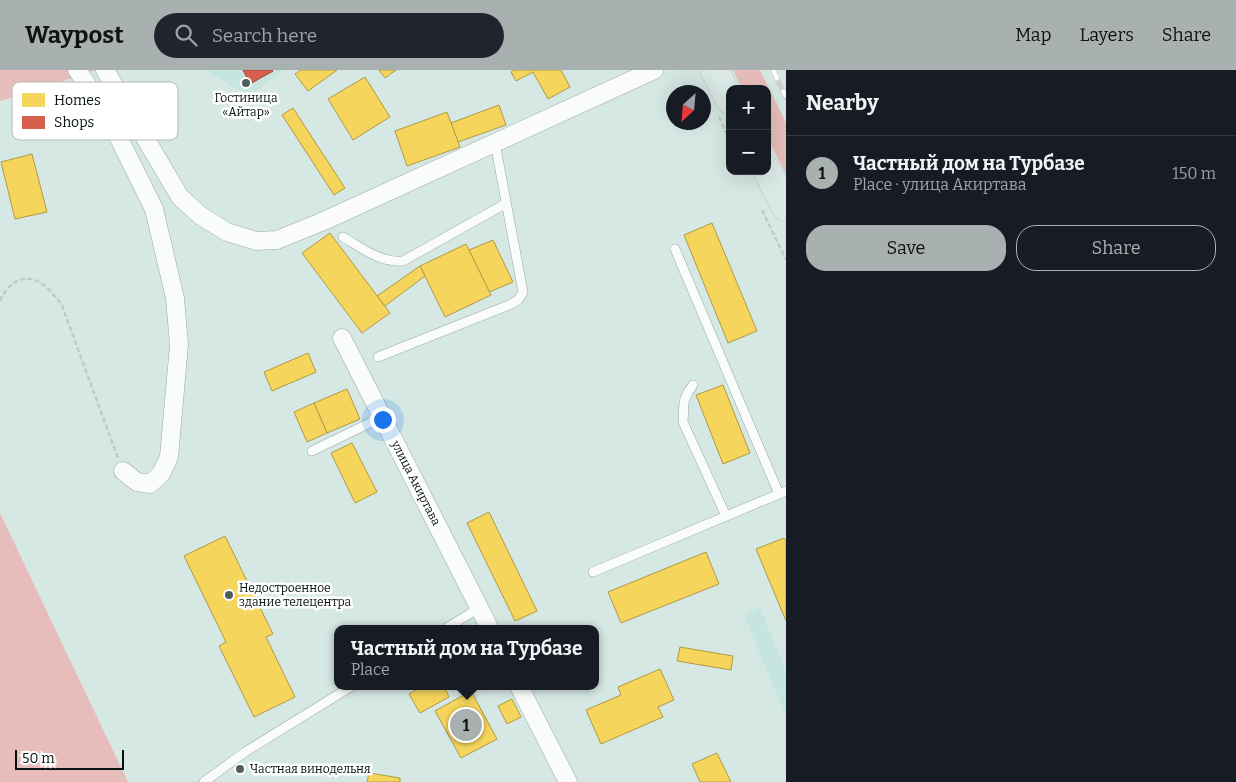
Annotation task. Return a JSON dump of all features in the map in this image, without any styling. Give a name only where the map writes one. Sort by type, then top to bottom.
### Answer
[{"type":"highway","points":[[714,70],[726,92]]},
{"type":"highway","points":[[768,175],[773,207]]},
{"type":"street","points":[[77,70],[85,82]]},
{"type":"street","points":[[106,70],[113,82]]},
{"type":"street","points":[[147,140],[180,197],[201,216],[227,232],[256,241],[278,240],[326,220],[654,70]]},
{"type":"street","points":[[120,140],[154,210],[175,298],[179,345],[169,457],[161,474],[150,484],[137,482],[123,471]]},
{"type":"street","name":"улица Акиртава","points":[[342,338],[488,625]]},
{"type":"street","points":[[521,690],[568,782]]},
{"type":"lane","points":[[378,357],[509,305],[518,300],[523,292],[495,143]]},
{"type":"lane","points":[[343,237],[379,257],[393,262],[403,261],[505,204]]},
{"type":"lane","points":[[594,572],[783,493],[675,249]]},
{"type":"lane","points":[[693,385],[684,402],[683,422],[726,516]]},
{"type":"lane","points":[[312,451],[382,417]]},
{"type":"lane","points":[[451,625],[479,608]]},
{"type":"lane","points":[[204,782],[245,752],[346,690]]},
{"type":"path","points":[[773,207],[786,260]]},
{"type":"path","points":[[0,301],[11,283],[22,280],[34,280],[44,286],[60,303],[123,471]]},
{"type":"shaded area","points":[[0,70],[97,70],[59,82],[12,82],[12,97],[0,101]]},
{"type":"shaded area","name":"Гостиница «Айтар»","points":[[205,70],[283,70],[249,96]]},
{"type":"shaded area","points":[[733,70],[760,70],[767,85],[740,85]]},
{"type":"shaded area","points":[[771,92],[786,123],[786,174],[771,145]]},
{"type":"shaded area","points":[[0,513],[128,782],[0,782]]},
{"type":"shaded area","points":[[760,608],[786,671],[786,717],[744,615]]},
{"type":"building: Homes","points":[[301,70],[337,70],[308,91],[295,74]]},
{"type":"building: Homes","points":[[379,70],[396,70],[385,78]]},
{"type":"building: Homes","points":[[514,70],[561,70],[570,87],[548,99],[533,72],[516,81],[511,72]]},
{"type":"building: Homes","points":[[365,77],[390,117],[353,140],[328,99]]},
{"type":"building: Homes","points":[[499,105],[506,125],[458,142],[451,123]]},
{"type":"building: Homes","points":[[293,108],[345,188],[334,195],[282,115]]},
{"type":"building: Homes","points":[[447,112],[460,147],[407,166],[395,131]]},
{"type":"building: Homes","points":[[32,154],[47,212],[15,219],[1,162]]},
{"type":"building: Homes","points":[[712,223],[757,331],[728,343],[684,235]]},
{"type":"building: Homes","points":[[330,233],[390,313],[362,333],[302,253]]},
{"type":"building: Homes","points":[[493,240],[513,282],[489,292],[469,250]]},
{"type":"building: Homes","points":[[466,244],[491,295],[445,317],[420,266]]},
{"type":"building: Homes","points":[[420,266],[425,276],[385,306],[377,296]]},
{"type":"building: Homes","points":[[308,353],[316,372],[272,391],[264,372]]},
{"type":"building: Homes","points":[[723,385],[750,453],[723,464],[696,395]]},
{"type":"building: Homes","points":[[347,389],[360,419],[327,433],[314,403]]},
{"type":"building: Homes","points":[[314,403],[327,433],[307,442],[294,412]]},
{"type":"building: Homes","points":[[352,443],[377,492],[355,503],[331,453]]},
{"type":"building: Homes","points":[[489,512],[537,611],[515,621],[467,523]]},
{"type":"building: Homes","name":"Недостроенное здание телецентра","points":[[225,536],[273,634],[266,637],[295,697],[254,717],[219,646],[226,642],[184,556]]},
{"type":"building: Homes","points":[[784,538],[786,541],[786,621],[756,549]]},
{"type":"building: Homes","points":[[706,552],[719,584],[621,623],[608,592]]},
{"type":"building: Homes","points":[[680,647],[733,656],[731,670],[677,661]]},
{"type":"building: Homes","points":[[660,669],[674,700],[658,707],[663,717],[601,744],[586,710],[621,695],[618,687]]},
{"type":"building: Homes","points":[[416,690],[446,690],[449,697],[420,713],[409,694]]},
{"type":"building: Homes","points":[[471,691],[497,739],[461,758],[435,711]]},
{"type":"building: Homes","points":[[512,699],[521,717],[507,724],[498,706]]},
{"type":"building: Homes","points":[[717,753],[731,782],[700,782],[692,764]]},
{"type":"building: Homes","points":[[369,773],[400,778],[400,782],[367,782]]},
{"type":"building: Shops","points":[[243,70],[272,70],[273,71],[250,84]]},
{"type":"railway","points":[[773,70],[786,97]]},
{"type":"place","name":"Гостиница «Айтар»","points":[[246,83]]},
{"type":"place","name":"Недостроенное здание телецентра","points":[[229,595]]},
{"type":"place","name":"Частный дом на Турбазе","points":[[466,725]]},
{"type":"place","name":"Частная винодельня","points":[[240,769]]}]
